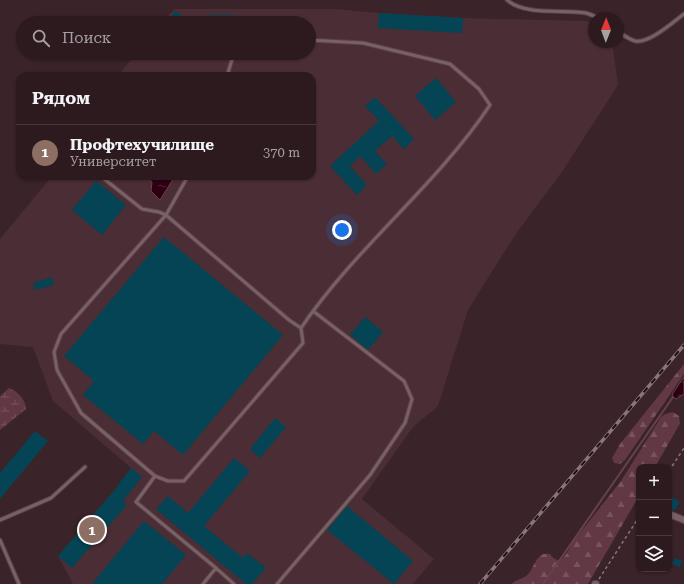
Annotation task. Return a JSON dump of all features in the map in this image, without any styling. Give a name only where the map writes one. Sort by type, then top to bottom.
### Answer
[{"type":"street","points":[[672,515],[684,520]]},
{"type":"lane","points":[[507,0],[510,3],[531,10],[588,13]]},
{"type":"lane","points":[[624,35],[634,41],[642,41],[655,35],[684,14]]},
{"type":"lane","points":[[186,180],[166,215],[61,334],[54,352],[57,370],[81,413],[155,476],[168,481],[184,481],[303,343],[302,328],[313,311],[345,271],[433,176],[482,118],[490,105],[478,88],[450,64],[363,43],[316,40]]},
{"type":"lane","points":[[228,72],[232,60]]},
{"type":"lane","points":[[106,180],[142,209],[159,212],[166,215],[289,320],[302,328]]},
{"type":"lane","points":[[277,584],[370,475],[404,423],[412,399],[404,381],[313,311]]},
{"type":"lane","points":[[0,520],[51,498],[85,467]]},
{"type":"lane","points":[[155,476],[136,502],[234,584]]},
{"type":"lane","points":[[0,540],[19,584]]},
{"type":"lane","points":[[202,584],[216,568]]},
{"type":"path","points":[[672,466],[684,448]]},
{"type":"path","points":[[595,584],[636,522]]},
{"type":"shaded area","points":[[174,9],[335,9],[463,18],[587,21],[588,48],[613,48],[618,85],[564,169],[513,238],[468,310],[438,406],[413,427],[362,499],[434,559],[413,584],[73,584],[58,556],[113,493],[131,468],[53,401],[33,347],[0,344],[0,239],[49,180],[316,180],[316,72],[121,72],[131,60],[316,60],[316,16],[168,16]]},
{"type":"green space","points":[[684,364],[684,374],[625,460],[620,464],[614,463],[612,458],[620,444]]},
{"type":"green space","points":[[9,388],[20,396],[26,406],[26,409],[0,430],[0,396]]},
{"type":"green space","points":[[673,412],[679,416],[680,424],[657,464],[636,464],[636,501],[588,584],[512,584],[526,576],[536,560],[542,555],[550,554],[557,560],[563,558],[572,543],[621,481],[661,417],[665,414]]},
{"type":"water","points":[[150,180],[172,180],[160,200],[151,191],[152,182]]},
{"type":"water","points":[[684,377],[684,394],[676,399],[672,396],[673,393]]},
{"type":"building","points":[[175,11],[183,16],[172,16]]},
{"type":"building","points":[[379,13],[463,18],[462,33],[378,28]]},
{"type":"building","points":[[208,15],[233,15],[233,16]]},
{"type":"building","points":[[436,78],[456,102],[435,120],[415,96]]},
{"type":"building","points":[[375,97],[414,139],[404,149],[392,136],[375,151],[387,164],[376,174],[360,156],[350,166],[367,185],[357,195],[330,166],[379,121],[365,106]]},
{"type":"building","points":[[96,181],[126,205],[102,235],[72,210]]},
{"type":"building","points":[[164,237],[283,335],[183,455],[154,431],[143,444],[83,395],[94,381],[64,356]]},
{"type":"building","points":[[52,277],[54,285],[35,290],[33,283]]},
{"type":"building","points":[[365,317],[383,332],[368,350],[350,335]]},
{"type":"building","points":[[275,418],[286,427],[260,458],[250,449]]},
{"type":"building","points":[[35,431],[48,441],[0,499],[0,473]]},
{"type":"building","points":[[234,458],[250,471],[204,526],[243,558],[247,553],[266,568],[252,584],[246,584],[156,509],[168,496],[188,513]]},
{"type":"building","points":[[131,468],[142,477],[123,501],[127,505],[72,568],[58,556],[118,486]]},
{"type":"building","points":[[672,497],[680,502],[674,511],[672,510]]},
{"type":"building","points":[[347,506],[413,561],[394,584],[327,530]]},
{"type":"building","points":[[144,521],[186,555],[162,584],[92,584]]},
{"type":"building","points":[[675,558],[682,561],[680,567],[672,564]]},
{"type":"waterway","points":[[543,584],[673,397]]},
{"type":"railway","points":[[480,584],[684,345]]},
{"type":"place","name":"Профтехучилище","points":[[92,530]]}]
